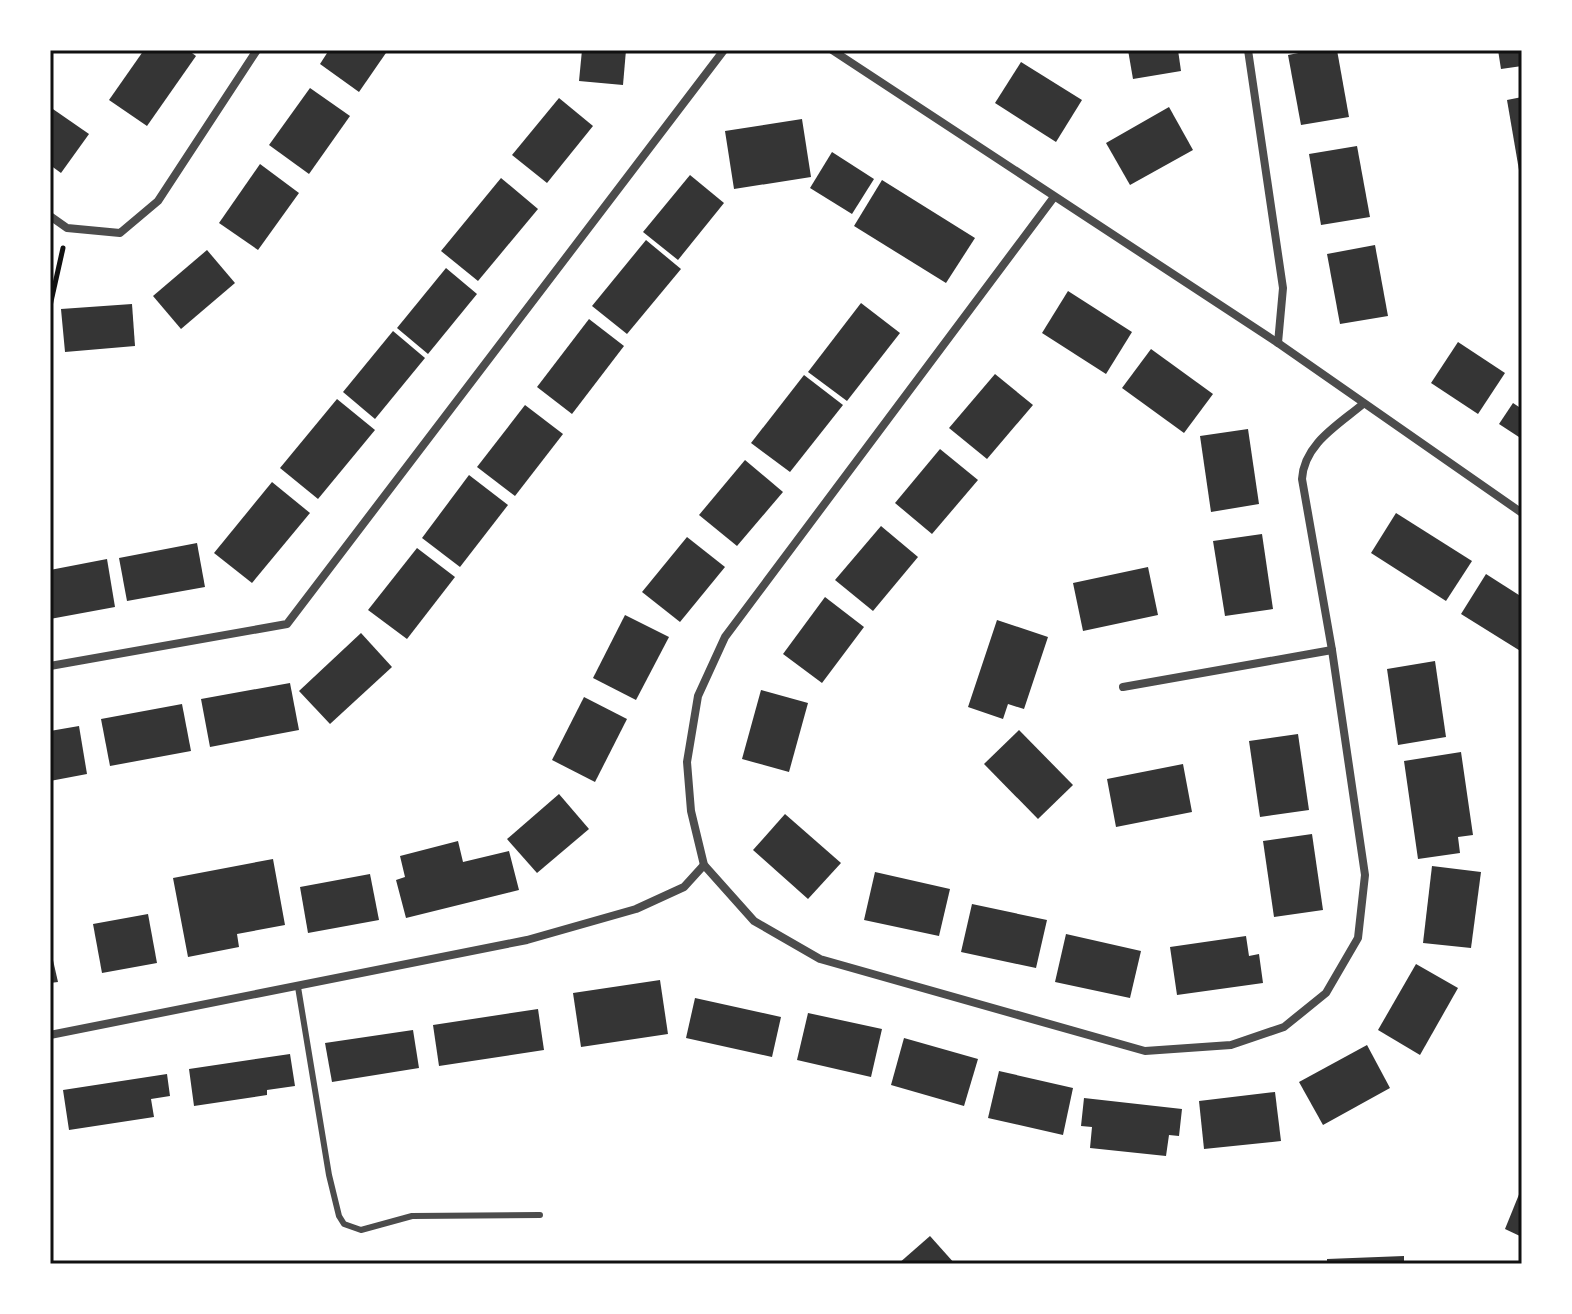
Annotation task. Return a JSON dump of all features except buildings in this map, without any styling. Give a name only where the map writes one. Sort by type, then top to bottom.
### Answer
[{"type":"street","points":[[50,216],[67,228],[120,233],[158,201],[257,50]]},
{"type":"street","points":[[50,666],[287,624],[724,50]]},
{"type":"street","points":[[832,50],[1278,343],[1522,513]]},
{"type":"street","points":[[1248,50],[1283,288],[1278,343]]},
{"type":"street","points":[[1054,197],[725,637],[698,696],[687,762],[691,811],[704,865],[754,921],[820,959],[1145,1051],[1231,1045],[1284,1027],[1326,993],[1358,938],[1365,875],[1332,650],[1302,479],[1303,461],[1314,445],[1363,404]]},
{"type":"street","points":[[1123,687],[1332,650]]},
{"type":"street","points":[[50,1035],[527,940],[636,909],[684,887],[704,865]]},
{"type":"lane","points":[[298,987],[329,1175],[339,1216],[344,1224],[361,1230],[412,1216],[540,1215]]},
{"type":"path","points":[[50,306],[67,228]]}]
